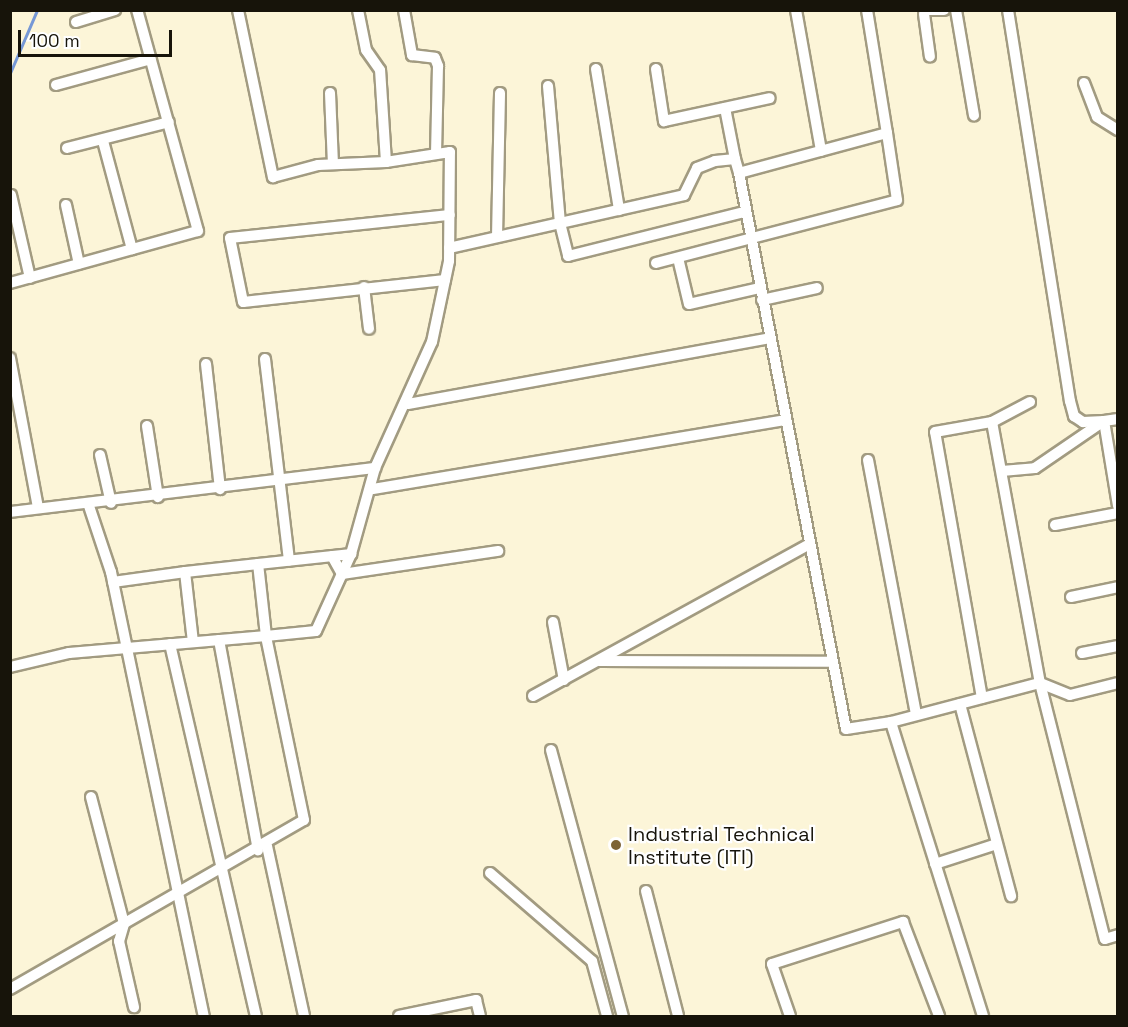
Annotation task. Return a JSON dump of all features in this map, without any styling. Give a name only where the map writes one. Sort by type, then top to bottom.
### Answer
[{"type":"street","points":[[76,22],[115,10]]},
{"type":"street","points":[[10,284],[198,231],[137,10]]},
{"type":"street","points":[[10,667],[69,653],[316,631],[351,554],[374,479],[408,404],[432,342],[449,248],[450,152],[386,162],[333,164],[273,177],[238,10]]},
{"type":"street","points":[[358,10],[366,50],[380,70],[386,162]]},
{"type":"street","points":[[404,10],[412,55],[435,58],[438,66],[436,154]]},
{"type":"street","points":[[796,10],[821,151]]},
{"type":"street","points":[[656,263],[751,241],[897,200],[867,10]]},
{"type":"street","points":[[930,57],[924,12],[945,10]]},
{"type":"street","points":[[956,10],[974,115]]},
{"type":"street","points":[[1008,10],[1070,402],[1074,416],[1083,422],[1118,419]]},
{"type":"street","points":[[56,85],[151,59]]},
{"type":"street","points":[[596,69],[619,210]]},
{"type":"street","points":[[657,69],[664,121],[770,98]]},
{"type":"street","points":[[1084,83],[1096,117],[1118,130]]},
{"type":"street","points":[[548,86],[560,223],[568,256],[745,212]]},
{"type":"street","points":[[330,93],[333,164]]},
{"type":"street","points":[[497,237],[500,93]]},
{"type":"street","points":[[725,108],[846,729],[891,722],[1040,683],[1070,695],[1118,682]]},
{"type":"street","points":[[67,148],[103,141],[169,122]]},
{"type":"street","points":[[739,173],[887,133]]},
{"type":"street","points":[[103,141],[132,249]]},
{"type":"street","points":[[449,248],[684,195],[697,168],[735,159]]},
{"type":"street","points":[[11,195],[30,278]]},
{"type":"street","points":[[66,205],[79,264]]},
{"type":"street","points":[[445,280],[364,287],[243,302],[230,238],[450,215]]},
{"type":"street","points":[[678,258],[689,304],[760,288]]},
{"type":"street","points":[[364,287],[369,329]]},
{"type":"street","points":[[762,300],[817,288]]},
{"type":"street","points":[[408,404],[770,338]]},
{"type":"street","points":[[10,358],[38,507]]},
{"type":"street","points":[[265,359],[289,561]]},
{"type":"street","points":[[206,364],[220,489]]},
{"type":"street","points":[[982,698],[935,432],[992,422],[1030,402]]},
{"type":"street","points":[[10,512],[38,507],[89,506],[280,482],[374,479],[387,486],[786,420]]},
{"type":"street","points":[[1002,471],[1035,468],[1104,421]]},
{"type":"street","points":[[1104,421],[1118,506]]},
{"type":"street","points":[[992,422],[1040,683],[1105,939],[1118,935]]},
{"type":"street","points":[[147,426],[158,497]]},
{"type":"street","points":[[100,455],[111,503]]},
{"type":"street","points":[[868,460],[916,715]]},
{"type":"street","points":[[89,506],[113,582],[204,1017]]},
{"type":"street","points":[[1055,525],[1118,513]]},
{"type":"street","points":[[533,696],[810,544]]},
{"type":"street","points":[[342,574],[498,551]]},
{"type":"street","points":[[113,582],[351,554]]},
{"type":"street","points":[[332,556],[342,574]]},
{"type":"street","points":[[10,989],[262,848],[303,820],[266,636],[258,564]]},
{"type":"street","points":[[185,572],[193,642]]},
{"type":"street","points":[[1071,597],[1118,587]]},
{"type":"street","points":[[553,622],[564,680]]},
{"type":"street","points":[[219,640],[262,848],[304,1017]]},
{"type":"street","points":[[170,644],[256,1017]]},
{"type":"street","points":[[1082,653],[1118,646]]},
{"type":"street","points":[[598,661],[833,662]]},
{"type":"street","points":[[960,704],[1011,896]]},
{"type":"street","points":[[891,722],[983,1017]]},
{"type":"street","points":[[551,750],[623,1017]]},
{"type":"street","points":[[91,798],[124,924],[119,941],[134,1007]]},
{"type":"street","points":[[935,864],[997,844]]},
{"type":"street","points":[[490,873],[592,961],[607,1017]]},
{"type":"street","points":[[646,891],[678,1017]]},
{"type":"street","points":[[790,1017],[772,964],[903,922],[939,1017]]},
{"type":"street","points":[[399,1017],[476,1000],[480,1017]]},
{"type":"waterway","points":[[10,73],[37,10]]},
{"type":"place","name":"Industrial Technical Institute (ITI)","points":[[616,845]]}]
